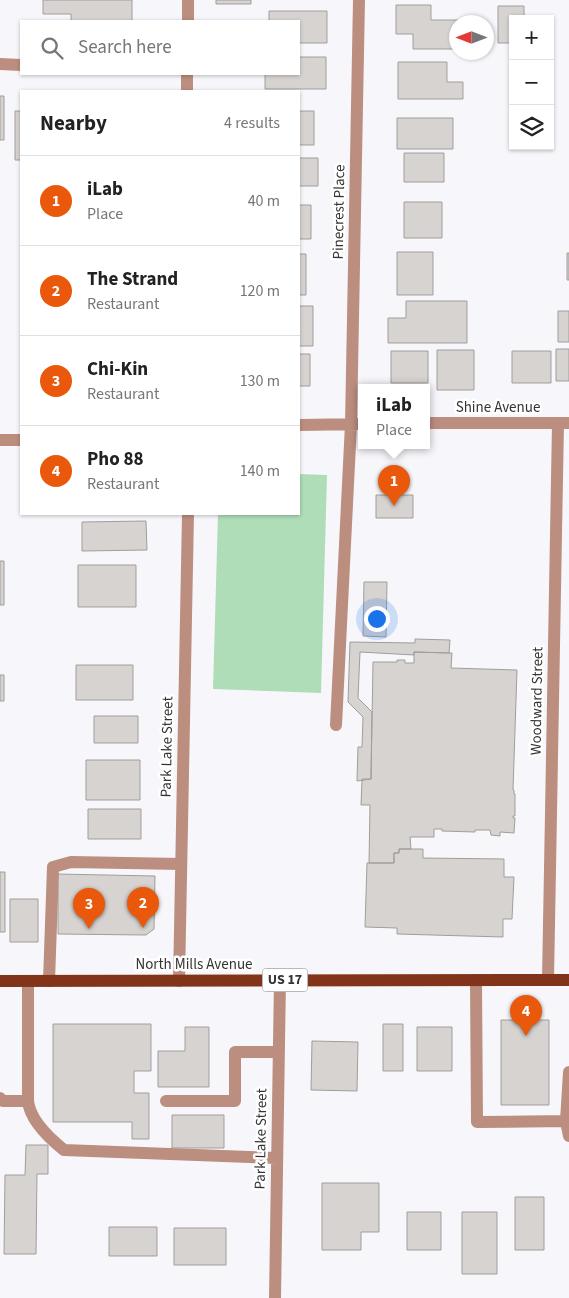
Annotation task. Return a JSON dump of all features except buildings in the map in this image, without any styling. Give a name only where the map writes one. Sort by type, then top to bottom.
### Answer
[{"type":"main road","name":"North Mills Avenue","points":[[0,980],[569,980]]},
{"type":"street","points":[[188,0],[188,20]]},
{"type":"street","name":"Pinecrest Place","points":[[336,725],[356,424],[358,0]]},
{"type":"street","points":[[0,64],[20,65]]},
{"type":"street","points":[[187,75],[187,90]]},
{"type":"street","name":"Shine Avenue","points":[[430,424],[564,423]]},
{"type":"street","name":"Woodward Street","points":[[548,980],[564,423]]},
{"type":"street","points":[[300,425],[356,424]]},
{"type":"street","points":[[0,440],[20,440]]},
{"type":"street","name":"Park Lake Street","points":[[179,980],[188,515]]},
{"type":"street","points":[[49,980],[53,868],[70,862],[181,864]]},
{"type":"street","points":[[28,980],[29,1112],[64,1150],[278,1158]]},
{"type":"street","name":"Park Lake Street","points":[[275,1298],[280,980]]},
{"type":"street","points":[[476,980],[477,1122],[566,1121]]},
{"type":"street","points":[[166,1102],[235,1100],[235,1052],[279,1052]]},
{"type":"street","points":[[569,1072],[566,1121],[569,1136]]},
{"type":"street","points":[[0,1098],[4,1101],[28,1101]]},
{"type":"green space","points":[[300,474],[327,475],[321,693],[213,689],[218,515],[300,515]]},
{"type":"place","name":"iLab","points":[[394,506]]},
{"type":"place","name":"The Strand","points":[[143,928]]},
{"type":"place","name":"Chi-Kin","points":[[89,929]]},
{"type":"place","name":"Pho 88","points":[[526,1036]]}]
